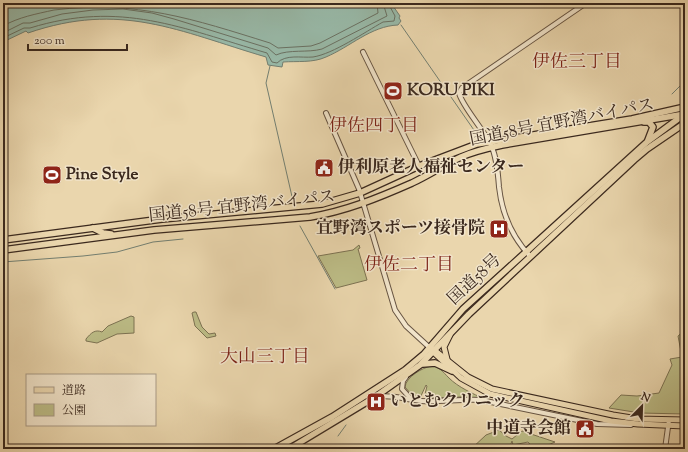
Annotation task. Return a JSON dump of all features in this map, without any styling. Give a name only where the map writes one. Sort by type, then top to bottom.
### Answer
[{"type":"highway","name":"国道58号 宜野湾バイパス","points":[[3,240],[162,219],[322,204],[360,194],[419,166],[475,145],[632,119],[685,107]]},
{"type":"highway","points":[[656,113],[672,113],[682,115],[678,128]]},
{"type":"highway","name":"国道58号 宜野湾バイパス","points":[[3,250],[154,230],[310,217],[332,213],[363,204],[413,182],[462,157],[492,147],[682,115]]},
{"type":"highway","name":"国道58号","points":[[274,449],[332,417],[374,388],[395,377],[433,350],[463,309],[647,142],[682,115]]},
{"type":"highway","points":[[637,122],[649,122],[653,126],[653,130],[647,142]]},
{"type":"highway","name":"国道58号","points":[[289,449],[375,397],[420,365],[452,330],[643,152],[685,123]]},
{"type":"highway","points":[[93,228],[108,234],[154,230]]},
{"type":"highway","points":[[420,365],[435,363],[452,371]]},
{"type":"main road","points":[[448,360],[444,346],[452,330]]},
{"type":"main road","points":[[433,350],[448,360],[468,377],[492,389],[605,417],[638,419],[685,426]]},
{"type":"main road","points":[[433,350],[452,371],[470,385],[490,394],[638,424],[668,423],[685,420]]},
{"type":"street","points":[[530,256],[513,233],[505,217],[492,147],[482,128],[460,96],[459,90],[586,3]]},
{"type":"street","points":[[362,52],[419,166]]},
{"type":"street","points":[[326,113],[360,194],[395,310],[406,326],[433,350]]},
{"type":"street","points":[[406,376],[403,381],[402,389],[411,400]]},
{"type":"street","points":[[375,397],[391,396],[423,401],[462,399],[481,400],[597,424],[638,424]]},
{"type":"street","points":[[597,424],[601,423],[605,417]]},
{"type":"street","points":[[664,449],[668,423]]},
{"type":"green space","points":[[359,245],[360,248],[358,249],[367,280],[336,288],[318,256],[353,250]]},
{"type":"green space","points":[[196,312],[202,327],[209,334],[215,333],[216,336],[207,338],[195,326],[192,313]]},
{"type":"green space","points":[[131,316],[134,317],[134,333],[117,334],[97,343],[86,341],[86,339],[93,332],[102,332],[108,326]]},
{"type":"green space","points":[[685,330],[685,414],[640,413],[609,408],[621,395],[637,396],[659,393],[672,365],[670,359],[682,357],[678,336]]},
{"type":"green space","points":[[431,366],[439,368],[461,387],[485,399],[460,397],[426,398],[426,385],[420,398],[411,394],[405,387],[408,380],[419,371]]},
{"type":"green space","points":[[499,430],[512,439],[522,431],[555,442],[539,449],[534,449],[528,442],[513,445],[512,441],[509,449],[471,449],[486,435]]},
{"type":"water","points":[[3,3],[391,3],[400,16],[399,18],[401,21],[398,25],[388,26],[370,33],[335,53],[321,59],[283,62],[282,67],[268,65],[266,57],[205,38],[149,23],[121,20],[92,20],[61,24],[28,33],[26,31],[3,42]]},
{"type":"waterway","points":[[401,25],[476,133]]},
{"type":"waterway","points":[[270,66],[266,83],[293,201]]},
{"type":"waterway","points":[[672,94],[685,81]]},
{"type":"waterway","points":[[300,226],[335,289]]},
{"type":"waterway","points":[[3,262],[117,252],[153,242],[183,239]]},
{"type":"waterway","points":[[338,436],[346,425]]},
{"type":"place","name":"KORU PIKI","points":[[393,91]]},
{"type":"place","name":"伊利原老人福祉センター","points":[[324,168]]},
{"type":"place","name":"Pine Style","points":[[52,175]]},
{"type":"place","name":"宜野湾スポーツ接骨院","points":[[499,229]]},
{"type":"place","name":"いとむクリニック","points":[[376,402]]},
{"type":"place","name":"中道寺会館","points":[[585,429]]},
{"type":"district","name":"伊佐三丁目","points":[[577,63]]},
{"type":"district","name":"伊佐四丁目","points":[[374,127]]},
{"type":"district","name":"伊佐二丁目","points":[[409,266]]},
{"type":"district","name":"大山三丁目","points":[[265,358]]}]
